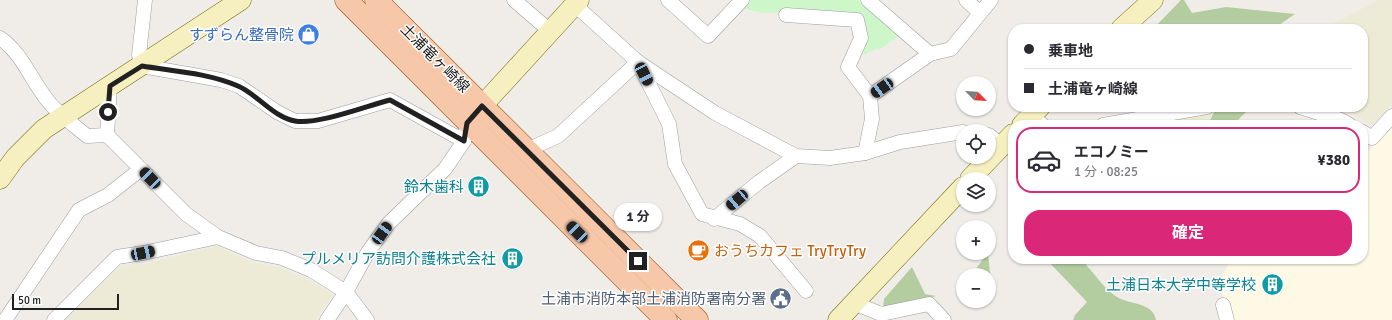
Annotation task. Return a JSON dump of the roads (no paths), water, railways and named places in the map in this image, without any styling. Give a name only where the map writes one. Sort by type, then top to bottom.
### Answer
[{"type":"main road","name":"土浦竜ヶ崎線","points":[[346,0],[466,132],[666,320]]},
{"type":"main road","name":"土浦竜ヶ崎線","points":[[376,0],[697,320]]},
{"type":"street","points":[[142,66],[139,55],[145,0]]},
{"type":"street","points":[[2,172],[27,144],[44,129],[241,0]]},
{"type":"street","points":[[514,0],[550,31]]},
{"type":"street","points":[[668,0],[708,36],[742,0]]},
{"type":"street","points":[[868,0],[930,54]]},
{"type":"street","points":[[966,0],[979,12]]},
{"type":"street","points":[[870,96],[930,54],[951,48],[979,12],[991,0]]},
{"type":"street","points":[[1127,24],[1153,0]]},
{"type":"street","points":[[327,320],[346,292],[368,252],[389,223],[445,168],[482,106],[577,2],[638,62],[715,113],[796,156],[830,158],[865,153],[900,142],[956,133]]},
{"type":"street","points":[[786,15],[857,20],[861,38],[848,67],[870,96],[872,120],[865,153]]},
{"type":"street","points":[[0,38],[10,44],[48,101],[86,136],[107,135],[186,214],[218,237],[256,253],[282,258],[311,270],[346,292],[367,320]]},
{"type":"street","points":[[527,150],[558,136],[638,62]]},
{"type":"street","points":[[638,62],[669,124],[675,164],[702,214],[740,224],[760,236],[806,291]]},
{"type":"street","points":[[142,66],[221,80],[239,86],[276,112],[295,121],[318,121],[390,100],[466,132]]},
{"type":"street","points":[[107,135],[110,86]]},
{"type":"street","points":[[1133,120],[1178,112]]},
{"type":"street","points":[[1316,112],[1341,120]]},
{"type":"street","points":[[1368,135],[1372,138],[1392,116]]},
{"type":"street","points":[[975,172],[1001,138]]},
{"type":"street","points":[[714,218],[759,182],[796,156]]},
{"type":"street","points":[[5,320],[79,210],[108,195],[141,169]]},
{"type":"street","points":[[838,320],[956,194]]},
{"type":"street","points":[[54,320],[117,257],[218,237]]},
{"type":"street","points":[[854,303],[881,314],[929,304],[944,320]]},
{"type":"street","points":[[1223,305],[1227,320]]},
{"type":"place","name":"すずらん整骨院","points":[[309,35]]},
{"type":"place","name":"鈴木歯科","points":[[479,187]]},
{"type":"place","name":"おうちカフェ TryTryTry","points":[[698,251]]},
{"type":"place","name":"プルメリア訪問介護株式会社","points":[[512,259]]},
{"type":"place","name":"土浦日本大学中等学校","points":[[1272,285]]},
{"type":"place","name":"土浦市消防本部土浦消防署南分署","points":[[781,299]]}]
